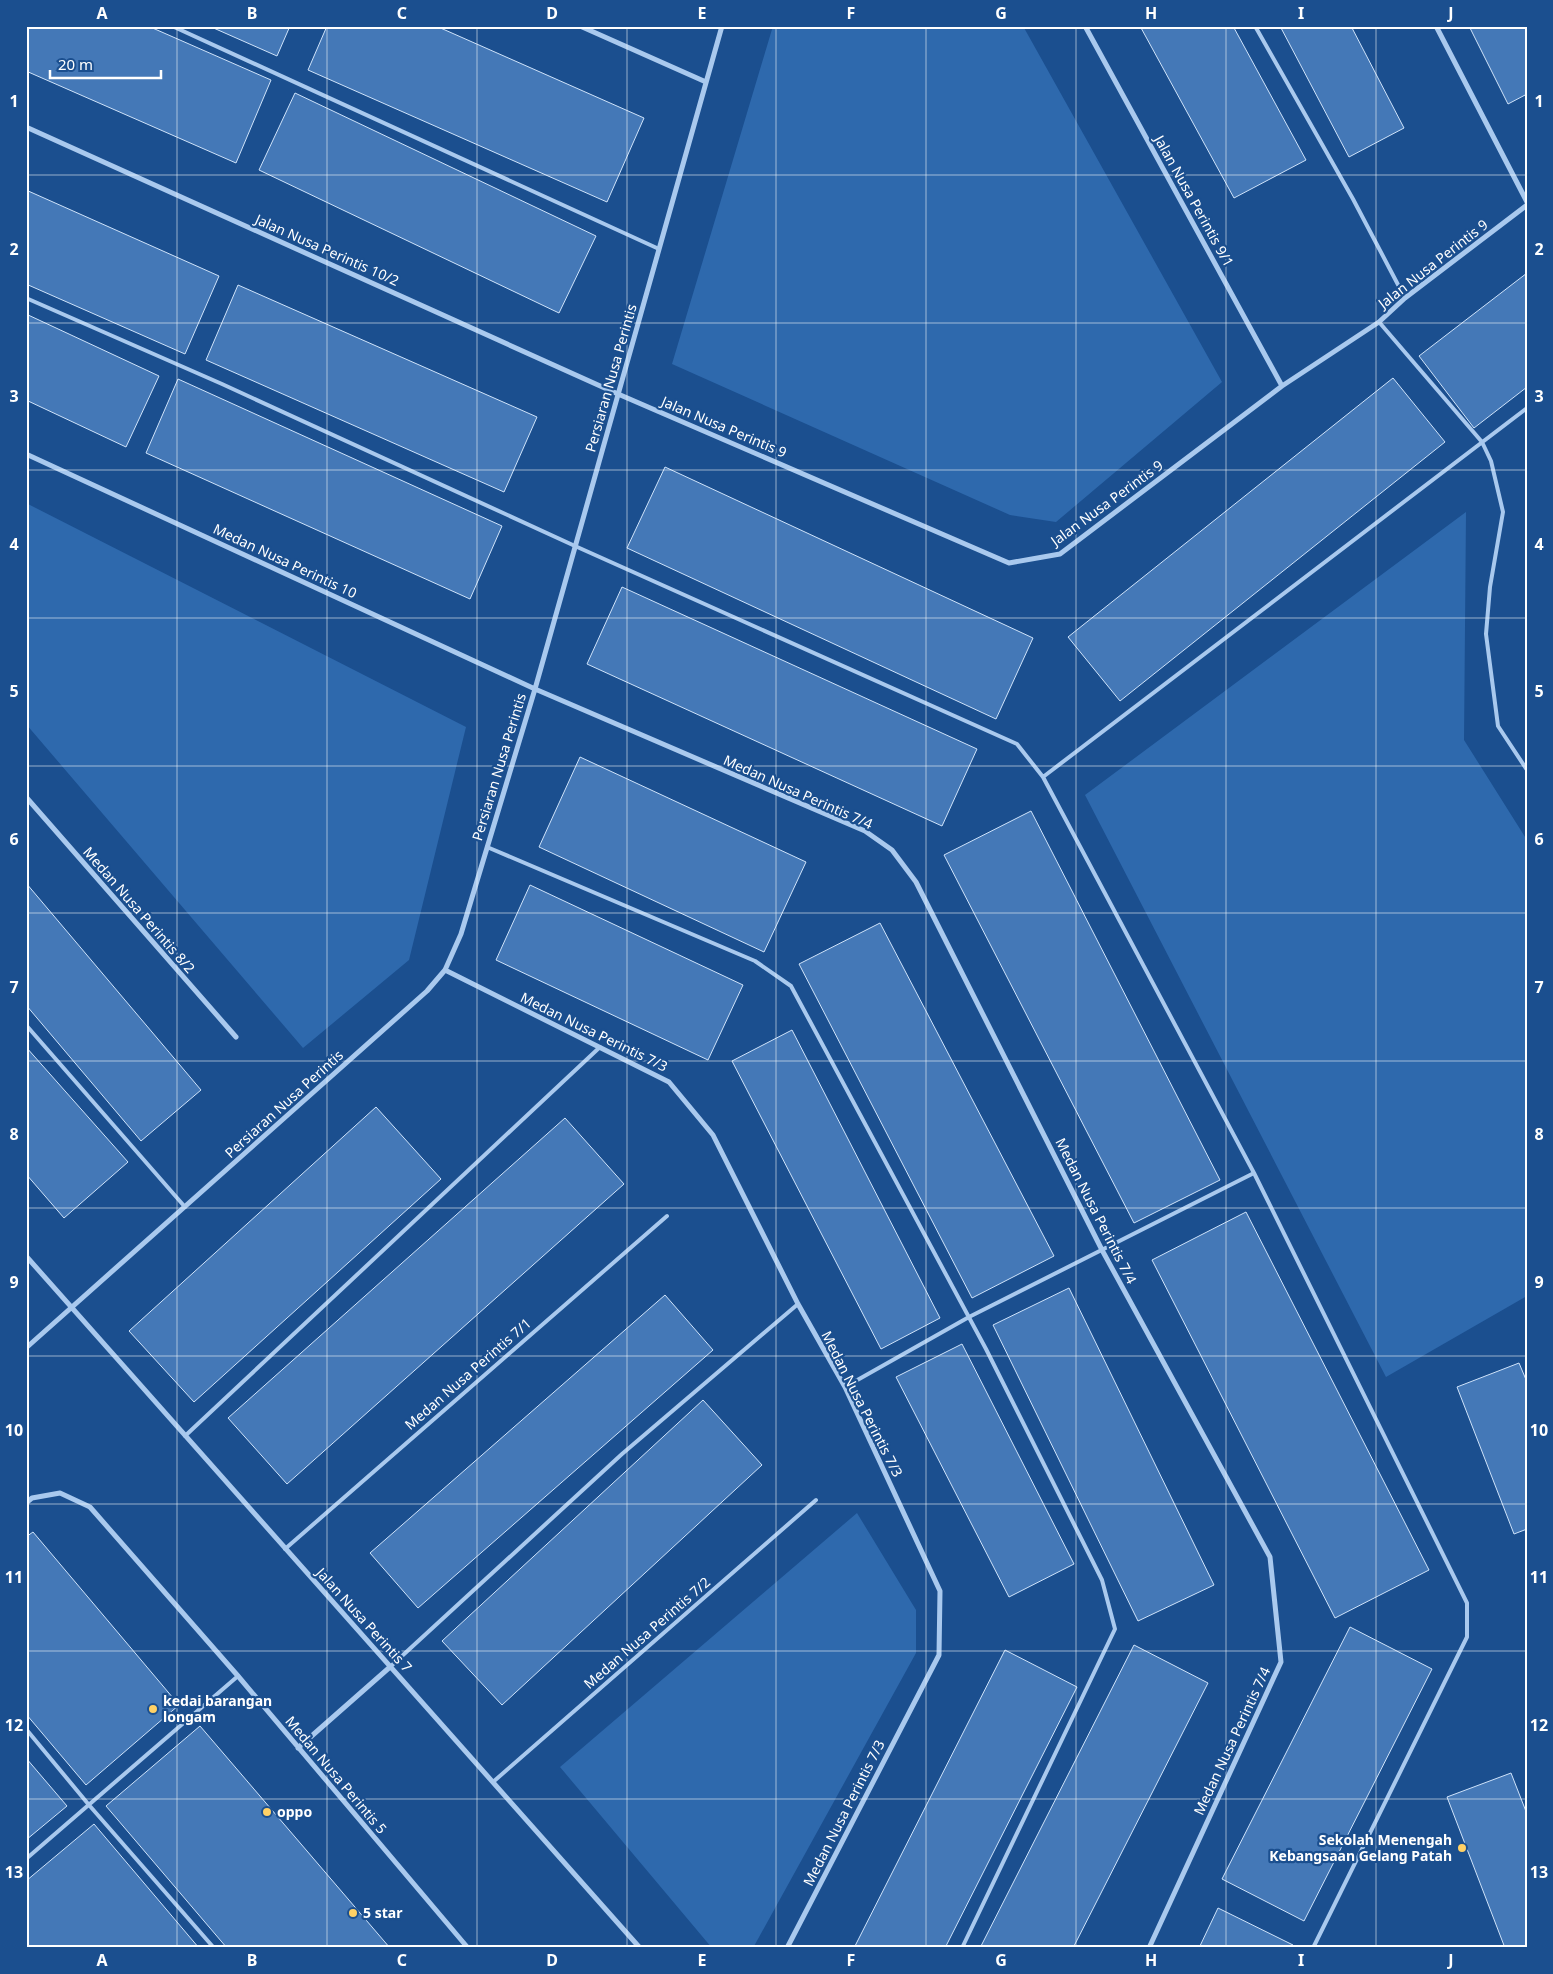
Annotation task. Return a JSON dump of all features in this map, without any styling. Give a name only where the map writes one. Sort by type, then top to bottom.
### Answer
[{"type":"street","points":[[580,26],[706,82]]},
{"type":"street","name":"Persiaran Nusa Perintis","points":[[26,1348],[427,992],[445,970],[461,934],[535,689],[722,26]]},
{"type":"street","name":"Jalan Nusa Perintis 9/1","points":[[1085,26],[1282,386]]},
{"type":"street","points":[[1436,26],[1527,204]]},
{"type":"street","name":"Jalan Nusa Perintis 10/2","points":[[26,127],[618,394]]},
{"type":"street","name":"Jalan Nusa Perintis 9","points":[[618,394],[1009,563],[1060,554],[1282,386],[1379,322],[1406,298],[1527,204]]},
{"type":"street","name":"Medan Nusa Perintis 10","points":[[26,454],[535,689]]},
{"type":"street","name":"Medan Nusa Perintis 7/4","points":[[535,689],[865,831],[892,850],[916,882],[1102,1250],[1270,1557],[1281,1662],[1149,1948]]},
{"type":"street","name":"Medan Nusa Perintis 8/2","points":[[26,797],[236,1037]]},
{"type":"street","name":"Medan Nusa Perintis 7/3","points":[[445,970],[669,1082],[713,1135],[798,1304],[845,1387],[940,1590],[939,1655],[787,1948]]},
{"type":"street","name":"Jalan Nusa Perintis 7","points":[[26,1256],[640,1948]]},
{"type":"street","name":"Medan Nusa Perintis 5","points":[[26,1503],[32,1498],[60,1493],[90,1507],[238,1676],[468,1948]]},
{"type":"street","points":[[298,1748],[390,1667]]},
{"type":"lane","points":[[172,26],[659,249]]},
{"type":"lane","points":[[1255,26],[1353,199],[1406,298]]},
{"type":"lane","points":[[26,298],[222,384],[575,546],[1017,744],[1043,777],[1254,1173],[1467,1603],[1467,1637],[1313,1948]]},
{"type":"lane","points":[[1379,322],[1482,442],[1491,460],[1503,512],[1490,587],[1486,634],[1498,726],[1527,770]]},
{"type":"lane","points":[[1043,777],[1527,408]]},
{"type":"lane","points":[[487,847],[755,961],[791,986],[969,1317],[1102,1580],[1115,1629],[962,1948]]},
{"type":"lane","points":[[26,1025],[185,1206]]},
{"type":"lane","points":[[184,1436],[600,1048]]},
{"type":"lane","points":[[845,1387],[969,1317],[1254,1173]]},
{"type":"lane","name":"Medan Nusa Perintis 7/1","points":[[285,1549],[667,1216]]},
{"type":"lane","points":[[390,1667],[622,1454],[798,1304]]},
{"type":"lane","name":"Medan Nusa Perintis 7/2","points":[[493,1782],[816,1500]]},
{"type":"lane","points":[[26,1859],[238,1676]]},
{"type":"lane","points":[[26,1729],[89,1805],[214,1948]]},
{"type":"shaded area","points":[[773,26],[1023,26],[1222,382],[1056,522],[1010,515],[672,364]]},
{"type":"shaded area","points":[[26,503],[466,727],[409,960],[303,1048],[26,724]]},
{"type":"shaded area","points":[[1466,512],[1464,740],[1527,840],[1527,1296],[1386,1377],[1085,795]]},
{"type":"shaded area","points":[[857,1513],[916,1610],[916,1653],[753,1948],[712,1948],[560,1767]]},
{"type":"building","points":[[26,26],[148,26],[271,80],[236,163],[26,71]]},
{"type":"building","points":[[209,26],[290,26],[277,56]]},
{"type":"building","points":[[327,26],[436,26],[644,118],[607,202],[308,70]]},
{"type":"building","points":[[1140,26],[1233,26],[1306,160],[1234,198]]},
{"type":"building","points":[[1280,26],[1351,26],[1404,128],[1349,157]]},
{"type":"building","points":[[1469,26],[1527,26],[1527,94],[1508,104]]},
{"type":"building","points":[[295,93],[596,236],[559,313],[259,170]]},
{"type":"building","points":[[26,190],[219,276],[185,354],[26,284]]},
{"type":"building","points":[[1527,273],[1527,387],[1474,428],[1419,356]]},
{"type":"building","points":[[238,285],[537,417],[504,492],[206,360]]},
{"type":"building","points":[[26,314],[159,376],[126,447],[26,400]]},
{"type":"building","points":[[1393,378],[1445,442],[1120,701],[1068,637]]},
{"type":"building","points":[[178,379],[502,526],[470,599],[146,453]]},
{"type":"building","points":[[665,467],[1033,638],[996,719],[627,548]]},
{"type":"building","points":[[622,587],[977,749],[942,826],[587,664]]},
{"type":"building","points":[[580,757],[806,862],[764,952],[539,847]]},
{"type":"building","points":[[1031,811],[1220,1180],[1134,1223],[944,855]]},
{"type":"building","points":[[26,883],[201,1090],[141,1141],[26,1005]]},
{"type":"building","points":[[530,885],[743,985],[708,1060],[496,960]]},
{"type":"building","points":[[880,923],[1054,1256],[972,1298],[799,964]]},
{"type":"building","points":[[792,1030],[940,1318],[881,1349],[732,1061]]},
{"type":"building","points":[[26,1047],[128,1162],[64,1218],[26,1174]]},
{"type":"building","points":[[376,1107],[441,1179],[194,1402],[129,1331]]},
{"type":"building","points":[[565,1118],[624,1184],[287,1484],[228,1418]]},
{"type":"building","points":[[1246,1212],[1429,1570],[1335,1618],[1152,1260]]},
{"type":"building","points":[[1069,1288],[1214,1585],[1138,1621],[993,1325]]},
{"type":"building","points":[[665,1295],[713,1350],[418,1608],[370,1553]]},
{"type":"building","points":[[962,1344],[1074,1564],[1009,1597],[896,1377]]},
{"type":"building","points":[[1519,1363],[1527,1382],[1527,1529],[1514,1534],[1457,1387]]},
{"type":"building","points":[[703,1400],[762,1465],[502,1705],[442,1641]]},
{"type":"building","points":[[33,1532],[179,1705],[86,1785],[26,1714],[26,1537]]},
{"type":"building","points":[[1350,1627],[1432,1669],[1304,1921],[1222,1879]]},
{"type":"building","points":[[1134,1645],[1208,1683],[1073,1948],[980,1948]]},
{"type":"building","points":[[1005,1650],[1077,1687],[945,1948],[854,1948]]},
{"type":"building","points":[[200,1726],[390,1948],[227,1948],[106,1806]]},
{"type":"building","points":[[26,1758],[67,1806],[26,1840]]},
{"type":"building","points":[[1511,1773],[1527,1814],[1527,1948],[1505,1948],[1447,1797]]},
{"type":"building","points":[[94,1824],[199,1948],[29,1948],[26,1945],[26,1881]]},
{"type":"building","points":[[1218,1908],[1293,1945],[1292,1948],[1199,1948]]},
{"type":"place","name":"kedai barangan longam","points":[[153,1709]]},
{"type":"place","name":"oppo","points":[[267,1812]]},
{"type":"place","name":"Sekolah Menengah Kebangsaan Gelang Patah","points":[[1462,1848]]},
{"type":"place","name":"5 star","points":[[353,1913]]}]
